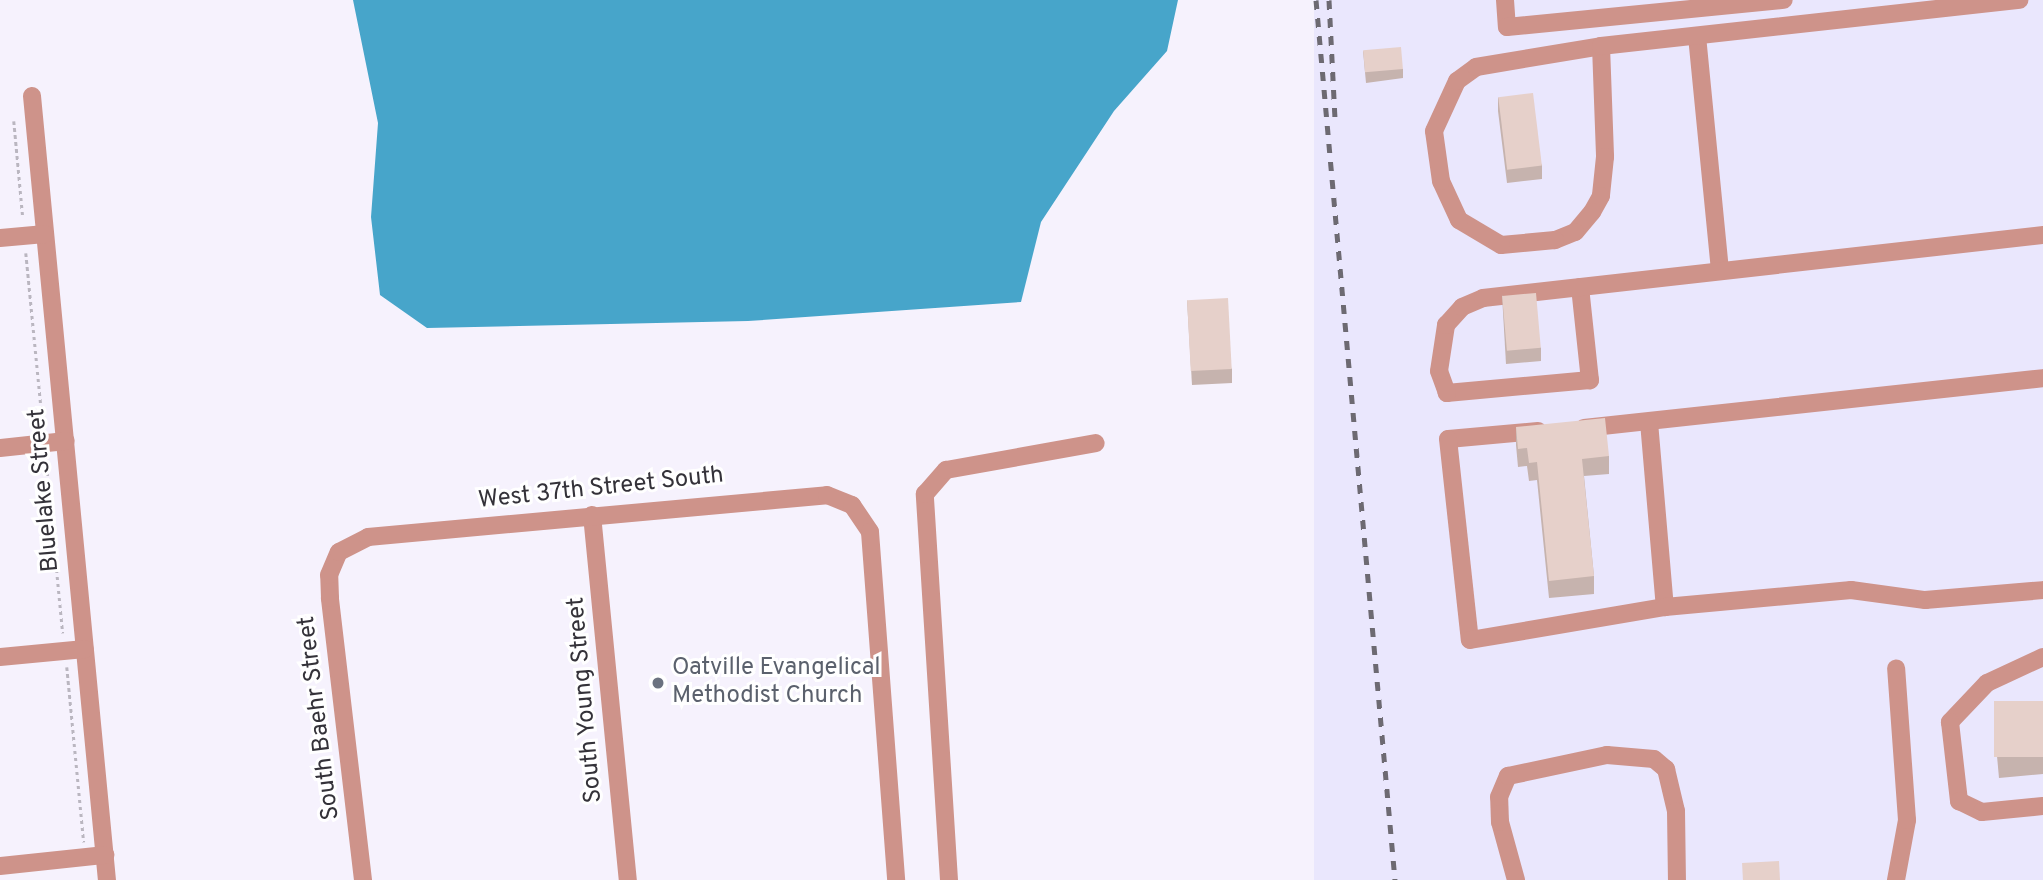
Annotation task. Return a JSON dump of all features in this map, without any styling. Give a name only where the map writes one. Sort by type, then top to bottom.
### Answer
[{"type":"street","points":[[1505,0],[1507,27],[1784,0]]},
{"type":"street","points":[[1601,46],[1605,157],[1601,196],[1592,212],[1575,232],[1555,240],[1513,244],[1501,244],[1459,220],[1441,181],[1434,131],[1457,80],[1476,67],[1601,46],[2019,0]]},
{"type":"street","points":[[1697,36],[1720,271]]},
{"type":"street","name":"Bluelake Street","points":[[32,96],[107,880]]},
{"type":"street","points":[[0,239],[45,234]]},
{"type":"street","points":[[1580,287],[1590,380],[1447,393],[1439,371],[1446,325],[1462,307],[1483,298],[1720,271],[2043,235]]},
{"type":"street","points":[[2043,377],[1649,422],[1448,439],[1470,640],[1665,607],[1851,590],[1925,600],[2043,590]]},
{"type":"street","points":[[1649,422],[1665,607]]},
{"type":"street","points":[[0,448],[66,441]]},
{"type":"street","points":[[949,880],[925,494],[946,470],[1096,443]]},
{"type":"street","name":"West 37th Street South","points":[[339,552],[368,537],[827,495],[865,519],[873,551],[896,880]]},
{"type":"street","name":"South Young Street","points":[[592,515],[628,880]]},
{"type":"street","name":"South Baehr Street","points":[[339,552],[330,586],[363,880]]},
{"type":"street","points":[[0,657],[85,649]]},
{"type":"street","points":[[2043,657],[1987,683],[1950,722],[1959,801],[1982,812],[2043,806]]},
{"type":"street","points":[[1896,668],[1907,820],[1896,880]]},
{"type":"street","points":[[1516,880],[1500,822],[1499,797],[1508,776],[1607,755],[1654,759],[1666,769],[1676,811],[1676,880]]},
{"type":"street","points":[[0,866],[105,855]]},
{"type":"path","points":[[14,121],[85,857]]},
{"type":"shaded area","points":[[1314,0],[2043,0],[2043,880],[1314,880]]},
{"type":"water","points":[[353,0],[1178,0],[1167,51],[1114,111],[1041,222],[1021,302],[748,321],[427,328],[380,295],[371,217],[378,123]]},
{"type":"building","points":[[1401,47],[1403,69],[1365,72],[1363,50]]},
{"type":"building","points":[[1533,93],[1542,165],[1507,170],[1498,97]]},
{"type":"building","points":[[1536,293],[1541,348],[1507,351],[1502,296]]},
{"type":"building","points":[[1228,298],[1232,369],[1191,371],[1187,300]]},
{"type":"building","points":[[1605,418],[1609,456],[1582,459],[1594,576],[1549,581],[1537,462],[1529,463],[1527,448],[1518,449],[1516,427]]},
{"type":"building","points":[[1994,701],[2043,701],[2043,757],[1994,757]]},
{"type":"building","points":[[1779,861],[1780,880],[1743,880],[1742,863]]},
{"type":"railway","points":[[1316,0],[1395,880]]},
{"type":"railway","points":[[1329,0],[1335,119]]},
{"type":"place","name":"Oatville Evangelical Methodist Church","points":[[658,683]]}]
